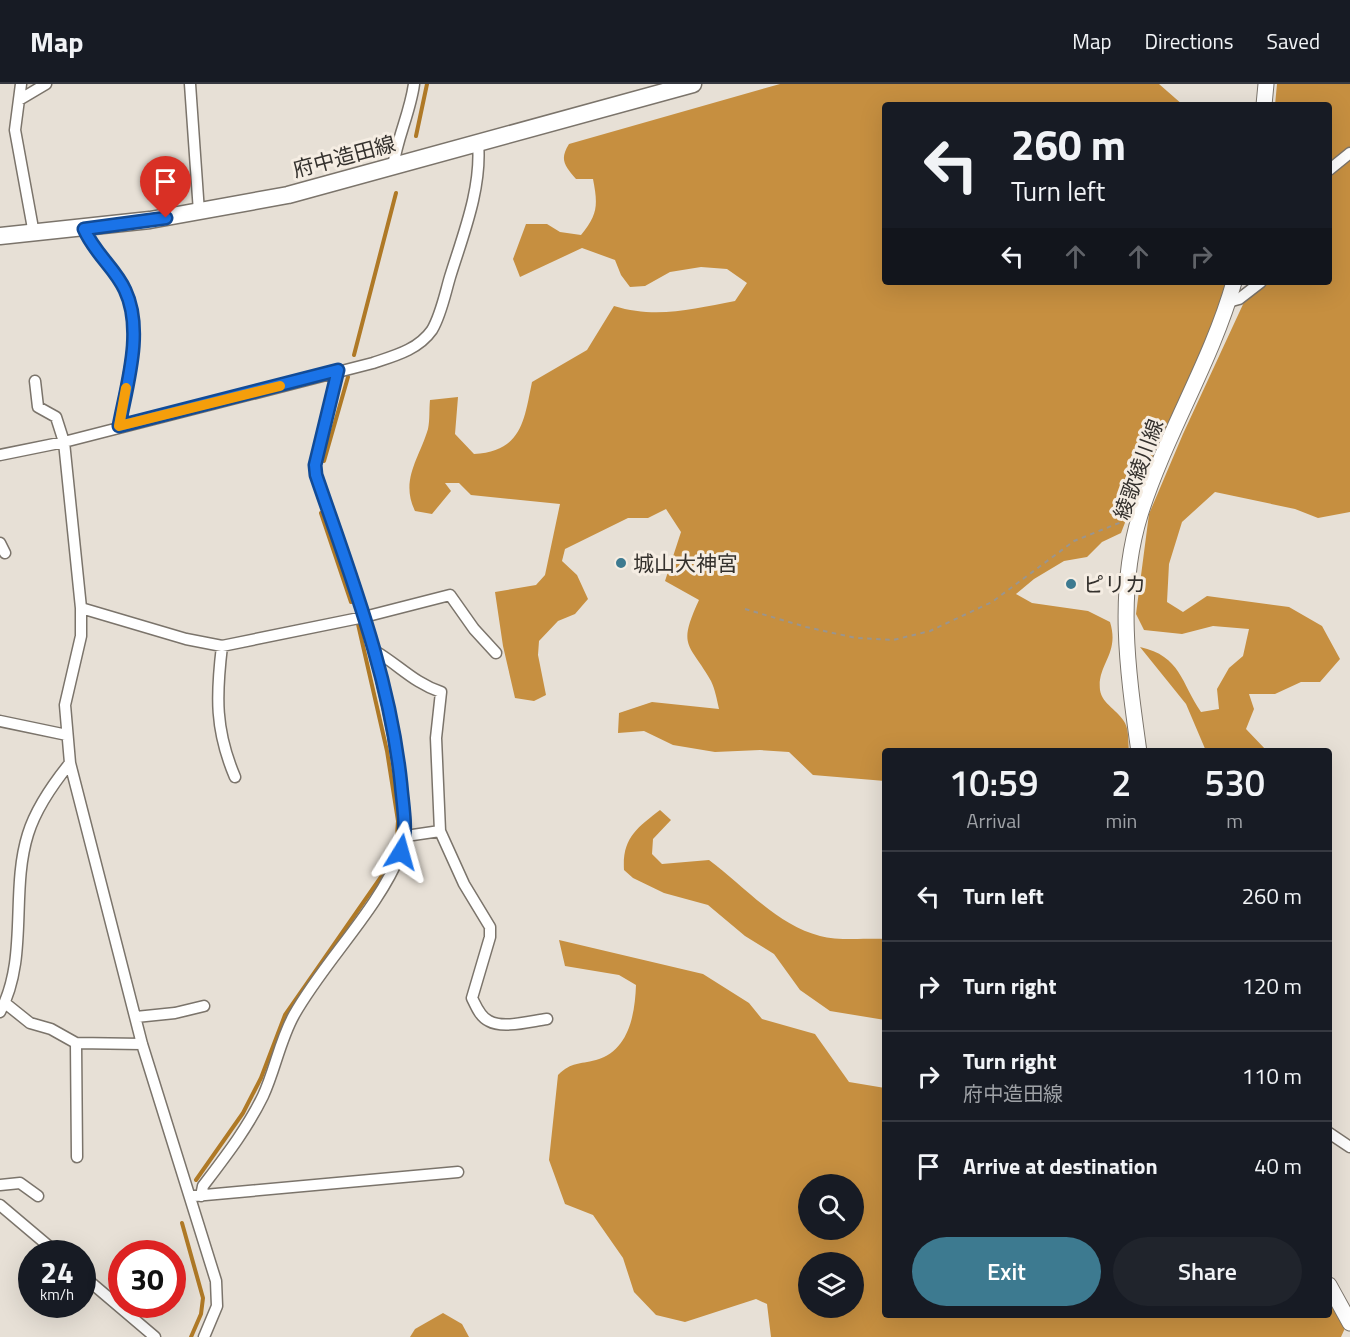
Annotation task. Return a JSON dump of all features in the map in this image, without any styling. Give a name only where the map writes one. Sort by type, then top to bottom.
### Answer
[{"type":"main road","name":"府中造田線","points":[[0,236],[84,229],[199,212],[298,192],[693,84]]},
{"type":"main road","points":[[1264,102],[1266,84]]},
{"type":"main road","name":"綾歌綾川線","points":[[1138,748],[1129,681],[1126,607],[1128,577],[1140,518],[1161,458],[1208,355],[1233,285]]},
{"type":"main road","points":[[1332,1291],[1350,1323]]},
{"type":"street","points":[[21,84],[15,130],[34,234]]},
{"type":"street","points":[[19,100],[46,84]]},
{"type":"street","points":[[190,84],[199,212]]},
{"type":"street","points":[[393,166],[396,144],[403,135],[414,84]]},
{"type":"street","points":[[0,455],[64,442],[403,353],[432,330],[441,306],[470,210],[480,161],[478,143]]},
{"type":"street","points":[[1332,168],[1350,153]]},
{"type":"street","points":[[84,229],[92,248],[124,287],[132,308],[131,358],[119,426]]},
{"type":"street","points":[[1228,302],[1239,299],[1257,285]]},
{"type":"street","points":[[196,1196],[242,1134],[263,1095],[293,1017],[335,952],[386,885],[406,836],[398,760],[388,702],[375,651],[315,465],[338,370]]},
{"type":"street","points":[[35,381],[38,407],[56,417],[64,442],[81,608],[81,636],[65,705],[70,763],[142,1044],[182,1177],[196,1196],[216,1281],[217,1306],[204,1337]]},
{"type":"street","points":[[81,608],[186,639],[222,646],[364,617],[450,595],[496,653]]},
{"type":"street","points":[[222,646],[216,694],[224,750],[235,777]]},
{"type":"street","points":[[375,651],[396,663],[421,686],[441,692],[436,738],[440,831],[464,884],[490,927],[490,937],[471,998],[481,1015],[490,1022],[511,1023],[547,1019]]},
{"type":"street","points":[[0,721],[67,735]]},
{"type":"street","points":[[70,763],[51,786],[28,834],[13,975],[3,1008],[30,1023],[51,1029],[76,1043],[142,1044]]},
{"type":"street","points":[[406,836],[440,831]]},
{"type":"street","points":[[136,1017],[175,1013],[204,1006]]},
{"type":"street","points":[[76,1043],[77,1157]]},
{"type":"street","points":[[1332,1135],[1350,1147]]},
{"type":"street","points":[[196,1196],[458,1172]]},
{"type":"street","points":[[0,1185],[20,1183],[38,1196]]},
{"type":"street","points":[[0,1205],[41,1240]]},
{"type":"street","points":[[96,1287],[155,1337]]},
{"type":"path","points":[[745,609],[806,627],[856,638],[893,640],[930,631],[992,602],[1074,541],[1110,524],[1140,518]]},
{"type":"shaded area","points":[[780,84],[1159,84],[1180,102],[882,102],[882,285],[1226,285],[1190,377],[1121,533],[1102,542],[1087,557],[1064,561],[1034,579],[1016,594],[1032,603],[1088,611],[1110,622],[1112,642],[1100,681],[1100,690],[1107,703],[1125,723],[1129,748],[882,748],[882,781],[813,775],[789,752],[760,750],[715,752],[673,745],[644,731],[618,733],[619,713],[652,702],[719,709],[711,681],[688,644],[688,627],[699,600],[665,581],[681,532],[666,509],[648,518],[628,518],[565,549],[562,561],[577,575],[588,599],[575,614],[558,621],[539,641],[538,655],[546,695],[534,701],[515,698],[503,646],[495,592],[536,585],[545,575],[560,504],[471,495],[459,483],[445,483],[451,491],[432,514],[415,511],[409,489],[410,479],[428,429],[430,400],[458,397],[455,434],[474,454],[490,452],[502,447],[518,432],[523,421],[532,382],[587,350],[614,306],[645,312],[704,307],[735,301],[747,283],[727,269],[701,267],[670,272],[645,286],[630,287],[621,275],[615,260],[582,248],[520,277],[513,259],[526,224],[547,224],[560,232],[581,235],[594,215],[596,196],[593,179],[576,179],[569,170],[564,154],[569,144]]},
{"type":"shaded area","points":[[1277,84],[1350,84],[1350,512],[1318,518],[1295,509],[1215,492],[1182,522],[1169,564],[1167,602],[1183,612],[1207,596],[1289,607],[1322,626],[1340,659],[1320,682],[1301,682],[1275,694],[1249,694],[1254,709],[1246,729],[1264,748],[1205,748],[1186,704],[1140,647],[1154,651],[1172,664],[1201,712],[1219,709],[1217,689],[1229,668],[1243,656],[1249,629],[1213,626],[1182,634],[1144,630],[1136,614],[1149,514],[1245,300],[1248,285],[1332,285],[1332,102],[1275,102]]},
{"type":"shaded area","points":[[660,810],[671,820],[653,839],[652,854],[662,864],[709,860],[775,914],[804,931],[835,938],[882,939],[882,1020],[830,1011],[800,990],[774,954],[745,936],[708,905],[664,893],[633,878],[624,870],[624,859],[628,842],[644,822]]},
{"type":"shaded area","points":[[559,940],[703,974],[749,1003],[762,1019],[815,1034],[849,1082],[882,1088],[882,1318],[1332,1318],[1332,1305],[1345,1328],[1341,1337],[771,1337],[767,1304],[756,1299],[685,1322],[656,1315],[634,1292],[623,1258],[593,1215],[565,1204],[549,1160],[558,1075],[572,1065],[596,1060],[616,1049],[623,1040],[632,1019],[636,985],[619,975],[565,966]]},
{"type":"shaded area","points":[[443,1313],[462,1324],[469,1337],[410,1337],[415,1329]]},
{"type":"waterway","points":[[416,136],[427,84]]},
{"type":"waterway","points":[[354,355],[396,193]]},
{"type":"waterway","points":[[324,461],[348,377]]},
{"type":"waterway","points":[[321,513],[351,602]]},
{"type":"waterway","points":[[196,1180],[243,1113],[261,1078],[285,1015],[381,877],[397,837],[398,821],[387,751],[358,624]]},
{"type":"waterway","points":[[182,1223],[203,1298],[201,1314],[191,1337]]},
{"type":"slow traffic","points":[[126,388],[119,426],[280,386]]},
{"type":"place","name":"城山大神宮","points":[[621,563]]},
{"type":"place","name":"ピリカ","points":[[1071,584]]},
{"type":"route","points":[[166,218],[84,229],[92,248],[124,287],[132,308],[131,358],[119,426],[338,370],[315,465],[316,475],[375,651],[388,702],[398,760],[406,836],[401,852]]}]
